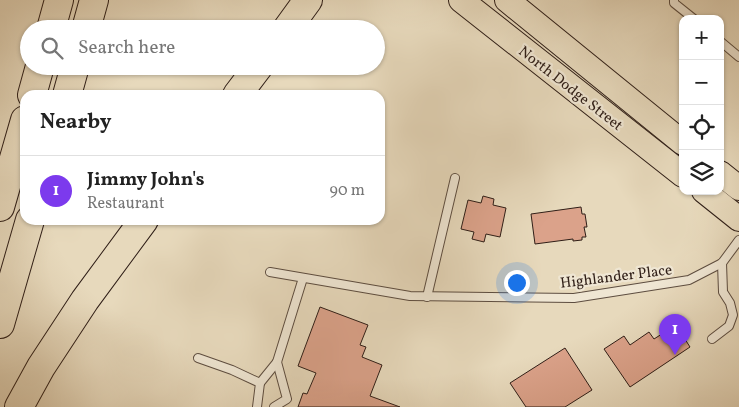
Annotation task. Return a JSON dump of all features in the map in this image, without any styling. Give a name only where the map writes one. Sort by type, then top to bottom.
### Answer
[{"type":"highway","points":[[53,20],[59,0]]},
{"type":"highway","points":[[88,20],[94,0]]},
{"type":"highway","points":[[294,20],[308,0]]},
{"type":"highway","points":[[33,90],[38,75]]},
{"type":"highway","points":[[68,90],[72,75]]},
{"type":"highway","points":[[241,90],[252,75]]},
{"type":"highway","points":[[0,207],[20,137]]},
{"type":"highway","points":[[0,324],[29,225]]},
{"type":"highway","points":[[19,407],[41,368],[85,300],[140,225]]},
{"type":"main road","name":"North Dodge Street","points":[[461,0],[679,172]]},
{"type":"main road","name":"North Dodge Street","points":[[507,0],[679,140]]},
{"type":"main road","points":[[724,176],[739,188]]},
{"type":"main road","points":[[709,195],[739,219]]},
{"type":"lane","points":[[674,0],[674,3],[689,15]]},
{"type":"lane","points":[[724,44],[739,57]]},
{"type":"lane","points":[[427,297],[455,178]]},
{"type":"lane","name":"Highlander Place","points":[[270,272],[410,296],[574,298],[688,280],[722,263],[739,240]]},
{"type":"lane","points":[[712,339],[729,326],[733,315],[730,303],[723,292],[722,263]]},
{"type":"lane","points":[[257,407],[260,383],[277,362],[303,278]]},
{"type":"lane","points":[[198,358],[232,370],[260,383]]},
{"type":"lane","points":[[274,407],[287,399],[277,362]]},
{"type":"building","points":[[483,196],[494,199],[493,205],[506,208],[500,237],[486,234],[484,242],[472,239],[474,232],[461,229],[468,200],[481,203]]},
{"type":"building","points":[[581,207],[582,214],[585,214],[587,227],[584,227],[586,237],[582,237],[582,240],[573,241],[573,239],[535,244],[531,214]]},
{"type":"building","points":[[320,307],[368,325],[360,345],[366,347],[362,357],[382,365],[370,396],[400,407],[298,407],[303,393],[307,394],[316,373],[298,366]]},
{"type":"building","points":[[676,325],[690,347],[630,387],[604,349],[624,336],[630,345],[649,332],[654,339]]},
{"type":"building","points":[[565,348],[592,390],[565,407],[526,407],[510,383]]},
{"type":"place","name":"Jimmy John's","points":[[675,355]]}]
